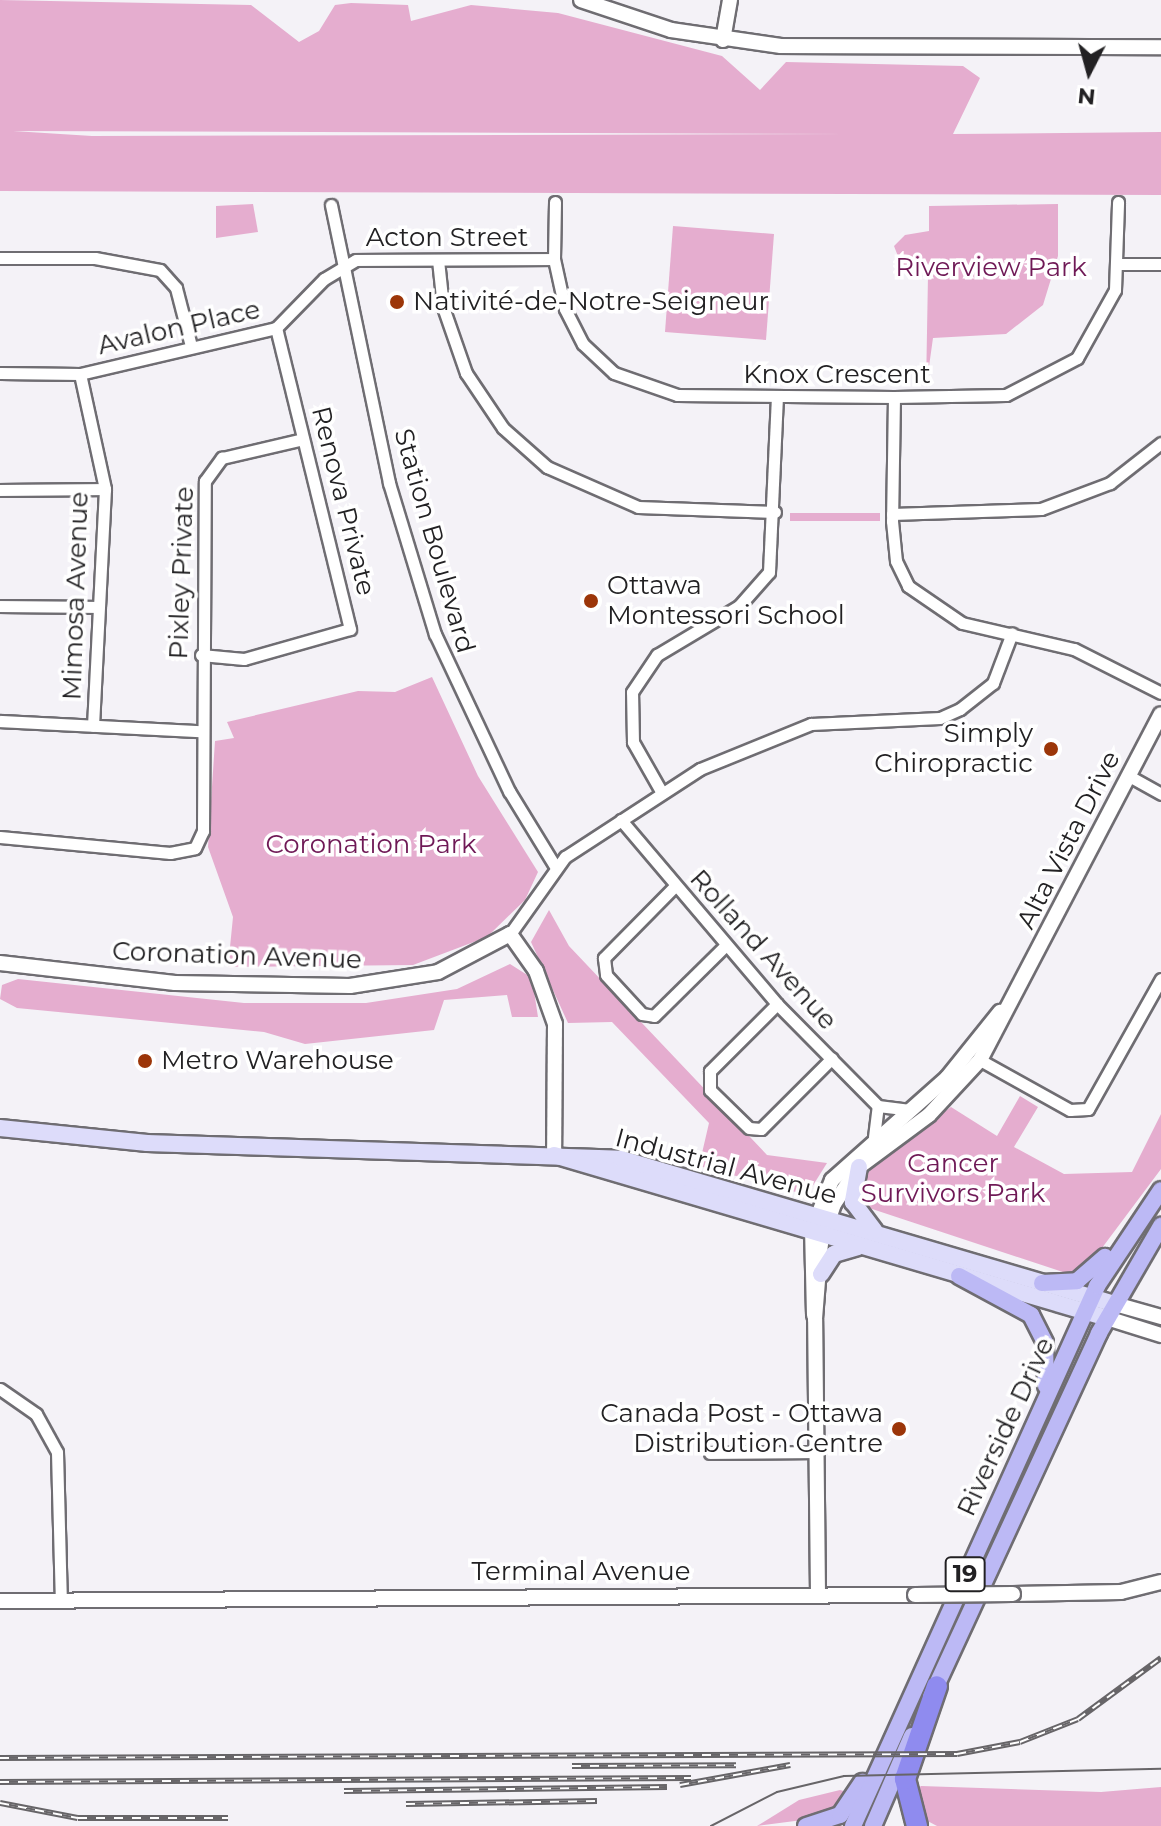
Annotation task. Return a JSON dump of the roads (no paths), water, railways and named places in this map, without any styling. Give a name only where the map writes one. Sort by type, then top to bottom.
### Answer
[{"type":"highway","points":[[917,1826],[905,1779],[937,1686]]},
{"type":"main road","name":"Industrial Avenue","points":[[0,1128],[189,1145],[621,1159],[820,1224],[899,1240],[1042,1283],[1089,1304]]},
{"type":"main road","points":[[859,1167],[852,1190],[858,1214],[899,1240]]},
{"type":"main road","name":"Riverside Drive","points":[[853,1826],[889,1740],[1089,1304],[1131,1229],[1161,1190]]},
{"type":"main road","name":"Industrial Avenue","points":[[820,1224],[862,1246],[959,1276],[1111,1311]]},
{"type":"main road","name":"Riverside Drive","points":[[873,1826],[1111,1311],[1161,1226]]},
{"type":"main road","points":[[1042,1283],[1089,1275],[1131,1229]]},
{"type":"main road","points":[[821,1274],[834,1254],[862,1246]]},
{"type":"main road","points":[[959,1276],[1013,1300],[1037,1325],[1047,1357],[1041,1407]]},
{"type":"main road","points":[[806,1826],[840,1815],[889,1740]]},
{"type":"street","points":[[581,0],[723,40],[1161,47]]},
{"type":"street","points":[[723,40],[730,0]]},
{"type":"street","name":"Knox Crescent","points":[[555,202],[554,259],[572,325],[614,373],[677,395],[777,397],[1006,395],[1042,382],[1077,358],[1101,326],[1118,264],[1118,202]]},
{"type":"street","name":"Station Boulevard","points":[[331,205],[341,265],[389,483],[435,634],[509,791],[555,866]]},
{"type":"street","points":[[0,258],[108,259],[160,270],[176,288],[191,346]]},
{"type":"street","name":"Acton Street","points":[[341,265],[554,259]]},
{"type":"street","points":[[438,260],[443,307],[466,373],[509,435],[547,467],[638,507],[775,512]]},
{"type":"street","points":[[1118,264],[1161,264]]},
{"type":"street","name":"Avalon Place","points":[[0,373],[80,374],[276,328],[341,265]]},
{"type":"street","name":"Renova Private","points":[[201,655],[244,659],[350,629],[276,328]]},
{"type":"street","name":"Mimosa Avenue","points":[[80,374],[105,489],[93,726]]},
{"type":"street","points":[[662,793],[629,730],[637,681],[657,655],[757,590],[774,555],[777,397]]},
{"type":"street","points":[[894,397],[892,514],[899,572],[923,601],[962,623],[1074,649],[1161,693]]},
{"type":"street","name":"Pixley Private","points":[[0,837],[170,853],[195,848],[203,831],[201,655],[209,468],[222,458],[303,439]]},
{"type":"street","points":[[892,514],[1041,509],[1110,483],[1161,443]]},
{"type":"street","points":[[0,490],[105,489]]},
{"type":"street","points":[[0,606],[98,607]]},
{"type":"street","points":[[554,1155],[555,1024],[536,971],[510,934],[555,866],[662,793],[775,734],[858,719],[940,718],[960,709],[993,683],[1012,633]]},
{"type":"street","name":"Alta Vista Drive","points":[[820,1224],[859,1167],[929,1115],[980,1060],[1161,714]]},
{"type":"street","points":[[0,721],[200,731]]},
{"type":"street","points":[[1129,776],[1161,794]]},
{"type":"street","name":"Rolland Avenue","points":[[621,820],[723,948],[878,1106]]},
{"type":"street","points":[[674,887],[604,958],[606,975],[642,1014],[654,1016],[723,948]]},
{"type":"street","name":"Coronation Avenue","points":[[0,963],[187,983],[361,986],[438,972],[510,934]]},
{"type":"street","points":[[980,1060],[1070,1110],[1088,1109],[1161,979]]},
{"type":"street","name":"Alta Vista Drive","points":[[820,1224],[837,1172],[957,1067],[1019,988]]},
{"type":"street","points":[[777,1004],[710,1071],[707,1084],[716,1097],[749,1128],[761,1129],[832,1058]]},
{"type":"street","points":[[874,1137],[878,1106],[910,1110]]},
{"type":"street","points":[[818,1594],[815,1319],[821,1274],[820,1224]]},
{"type":"street","points":[[815,1319],[809,1295],[820,1224]]},
{"type":"street","points":[[1111,1311],[1161,1317]]},
{"type":"street","points":[[1111,1311],[1161,1335]]},
{"type":"street","points":[[0,1389],[36,1414],[57,1452],[61,1600]]},
{"type":"street","points":[[710,1453],[817,1452]]},
{"type":"street","name":"Terminal Avenue","points":[[0,1601],[1013,1594],[1121,1592],[1161,1582]]},
{"type":"tram line","points":[[711,1826],[777,1792],[844,1776],[1161,1769]]},
{"type":"railway","points":[[0,1758],[957,1754],[1020,1742],[1078,1719],[1161,1658]]},
{"type":"railway","points":[[572,1766],[736,1765]]},
{"type":"railway","points":[[680,1785],[790,1765]]},
{"type":"railway","points":[[0,1782],[691,1778]]},
{"type":"railway","points":[[344,1791],[667,1787]]},
{"type":"railway","points":[[406,1804],[597,1801]]},
{"type":"railway","points":[[0,1803],[78,1818],[228,1818]]},
{"type":"place","name":"Nativité-de-Notre-Seigneur","points":[[397,302]]},
{"type":"place","name":"Ottawa Montessori School","points":[[591,601]]},
{"type":"place","name":"Simply Chiropractic","points":[[1051,749]]},
{"type":"place","name":"Metro Warehouse","points":[[145,1061]]},
{"type":"place","name":"Canada Post - Ottawa Distribution Centre","points":[[899,1429]]},
{"type":"park label","name":"Riverview Park","points":[[991,268]]},
{"type":"park label","name":"Coronation Park","points":[[371,845]]},
{"type":"park label","name":"Cancer Survivors Park","points":[[953,1179]]}]
